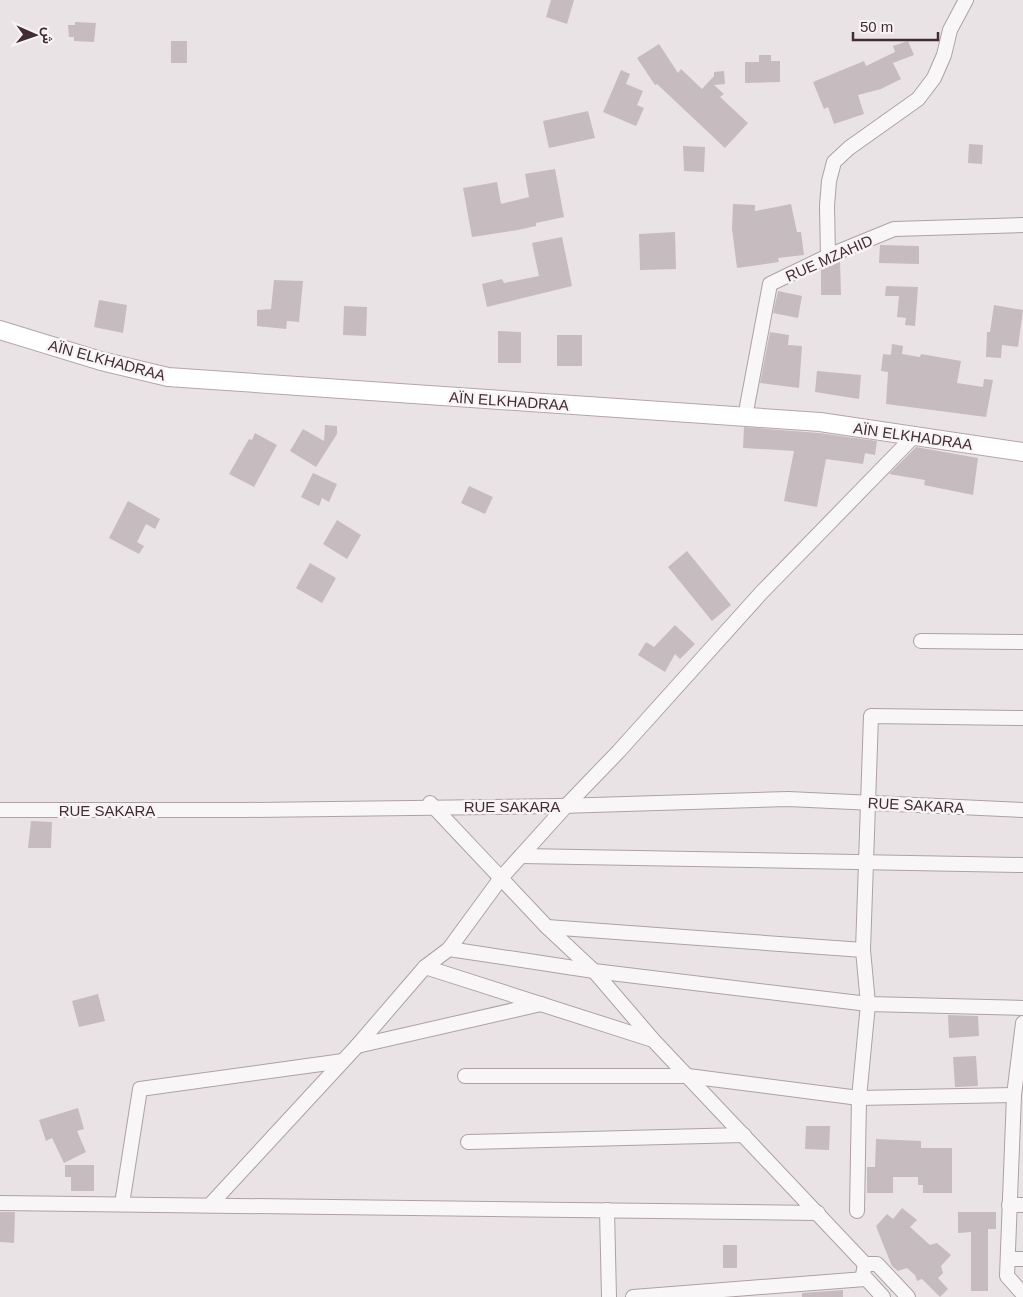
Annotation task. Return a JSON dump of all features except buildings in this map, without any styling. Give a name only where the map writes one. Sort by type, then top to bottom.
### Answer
[{"type":"main road","name":"AÏN ELKHADRAA","points":[[0,330],[101,361],[168,377],[820,422],[1023,452]]},
{"type":"street","points":[[828,256],[827,206],[829,180],[834,162],[849,148],[918,99],[934,78],[944,55],[950,30],[966,0]]},
{"type":"street","name":"RUE MZAHID","points":[[745,417],[770,284],[828,256],[894,230],[1023,225]]},
{"type":"street","points":[[210,1205],[343,1061],[425,967],[449,949],[502,878],[566,806],[619,751],[761,593],[914,436]]},
{"type":"street","points":[[921,641],[1023,642]]},
{"type":"street","points":[[857,1211],[860,1098],[868,1004],[863,950],[871,716],[1023,718]]},
{"type":"street","name":"RUE SAKARA","points":[[0,810],[245,810],[430,803],[566,806],[788,799],[1023,810]]},
{"type":"street","points":[[430,803],[547,927],[594,971],[654,1040],[865,1264],[877,1264],[908,1297]]},
{"type":"street","points":[[521,856],[1023,865]]},
{"type":"street","points":[[547,927],[863,950]]},
{"type":"street","points":[[449,949],[594,971],[868,1004],[1023,1008]]},
{"type":"street","points":[[425,967],[654,1040]]},
{"type":"street","points":[[356,1046],[542,1004]]},
{"type":"street","points":[[1023,1023],[1014,1095],[1007,1276],[1023,1294]]},
{"type":"street","points":[[122,1204],[140,1089],[343,1061]]},
{"type":"street","points":[[465,1076],[688,1076],[860,1098],[1014,1095]]},
{"type":"street","points":[[468,1142],[744,1135]]},
{"type":"street","points":[[0,1203],[818,1213]]},
{"type":"street","points":[[1009,1205],[1023,1206]]},
{"type":"street","points":[[607,1210],[608,1297]]},
{"type":"street","points":[[1008,1259],[1023,1259]]},
{"type":"street","points":[[865,1264],[862,1270],[869,1287],[883,1297]]},
{"type":"street","points":[[633,1297],[869,1287]]}]
